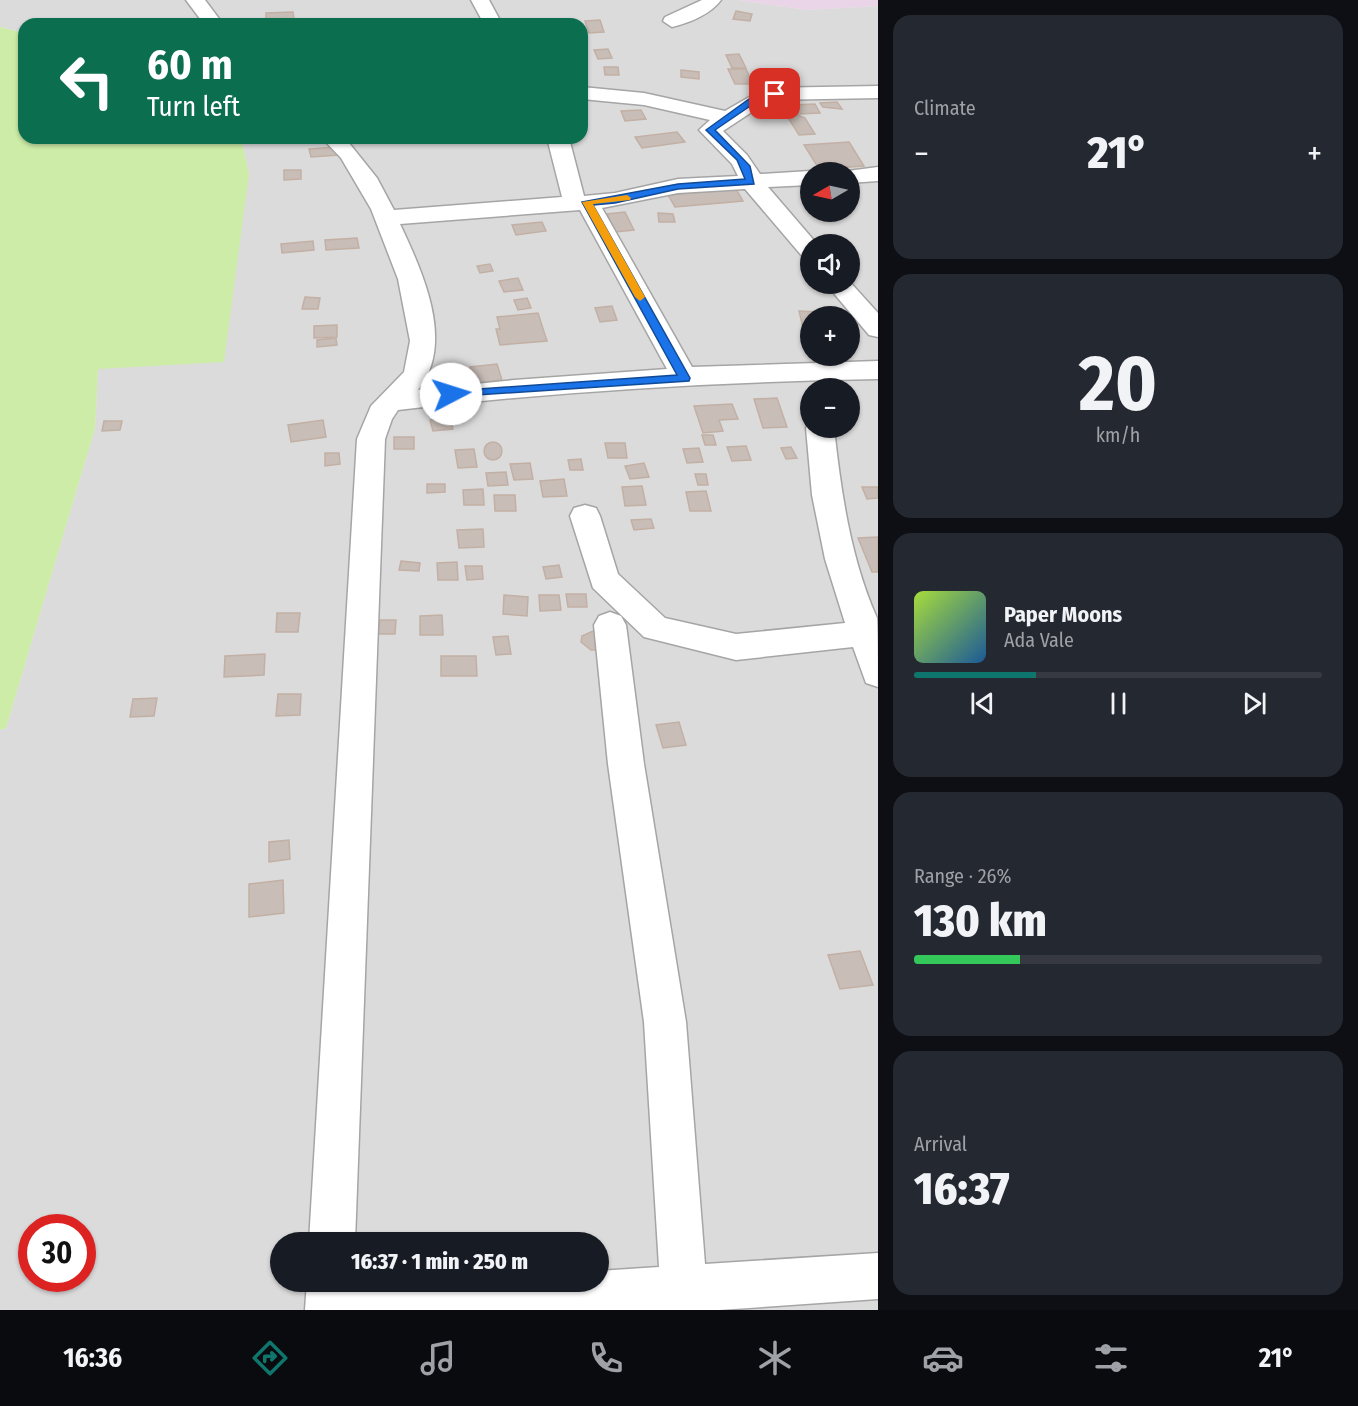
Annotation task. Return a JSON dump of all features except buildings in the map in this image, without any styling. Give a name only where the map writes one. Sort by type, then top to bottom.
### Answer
[{"type":"street","points":[[195,0],[209,18]]},
{"type":"street","points":[[480,0],[490,18]]},
{"type":"street","points":[[672,21],[706,6],[712,0]]},
{"type":"street","points":[[800,239],[751,182],[747,168],[740,158],[710,130],[765,94],[878,92]]},
{"type":"street","points":[[588,94],[644,99],[728,118]]},
{"type":"street","points":[[332,1232],[371,439],[381,412],[415,378],[422,361],[423,336],[405,264],[386,218],[361,169],[338,144]]},
{"type":"street","points":[[560,144],[581,203],[685,378]]},
{"type":"street","points":[[860,175],[878,174]]},
{"type":"street","points":[[386,218],[615,200],[678,186],[800,179]]},
{"type":"street","points":[[847,294],[878,329]]},
{"type":"street","points":[[827,378],[878,370]]},
{"type":"street","points":[[393,402],[495,390],[685,378],[800,380]]},
{"type":"street","points":[[820,438],[827,495],[840,559],[872,632],[878,672]]},
{"type":"street","points":[[585,516],[604,580],[655,628],[736,647],[802,642],[872,632]]},
{"type":"street","points":[[610,625],[626,764],[665,1022],[684,1300]]},
{"type":"street","points":[[362,1310],[684,1300],[878,1276]]},
{"type":"street","points":[[329,1310],[330,1292]]},
{"type":"shaded area","points":[[0,0],[738,0],[807,10],[878,6],[878,1310],[0,1310],[0,730],[6,728],[95,428],[98,368],[249,174],[242,144],[588,144],[588,18],[18,18],[18,32],[0,27]]},
{"type":"shaded area","points":[[738,0],[878,0],[878,6],[807,10]]},
{"type":"green space","points":[[0,27],[18,32],[18,144],[242,144],[249,174],[224,362],[98,369],[95,428],[6,728],[0,730]]},
{"type":"slow traffic","points":[[627,198],[587,202],[640,297]]},
{"type":"route","points":[[451,394],[685,378],[587,202],[615,200],[678,186],[751,182],[747,168],[740,158],[710,130],[759,96],[775,94]]}]
